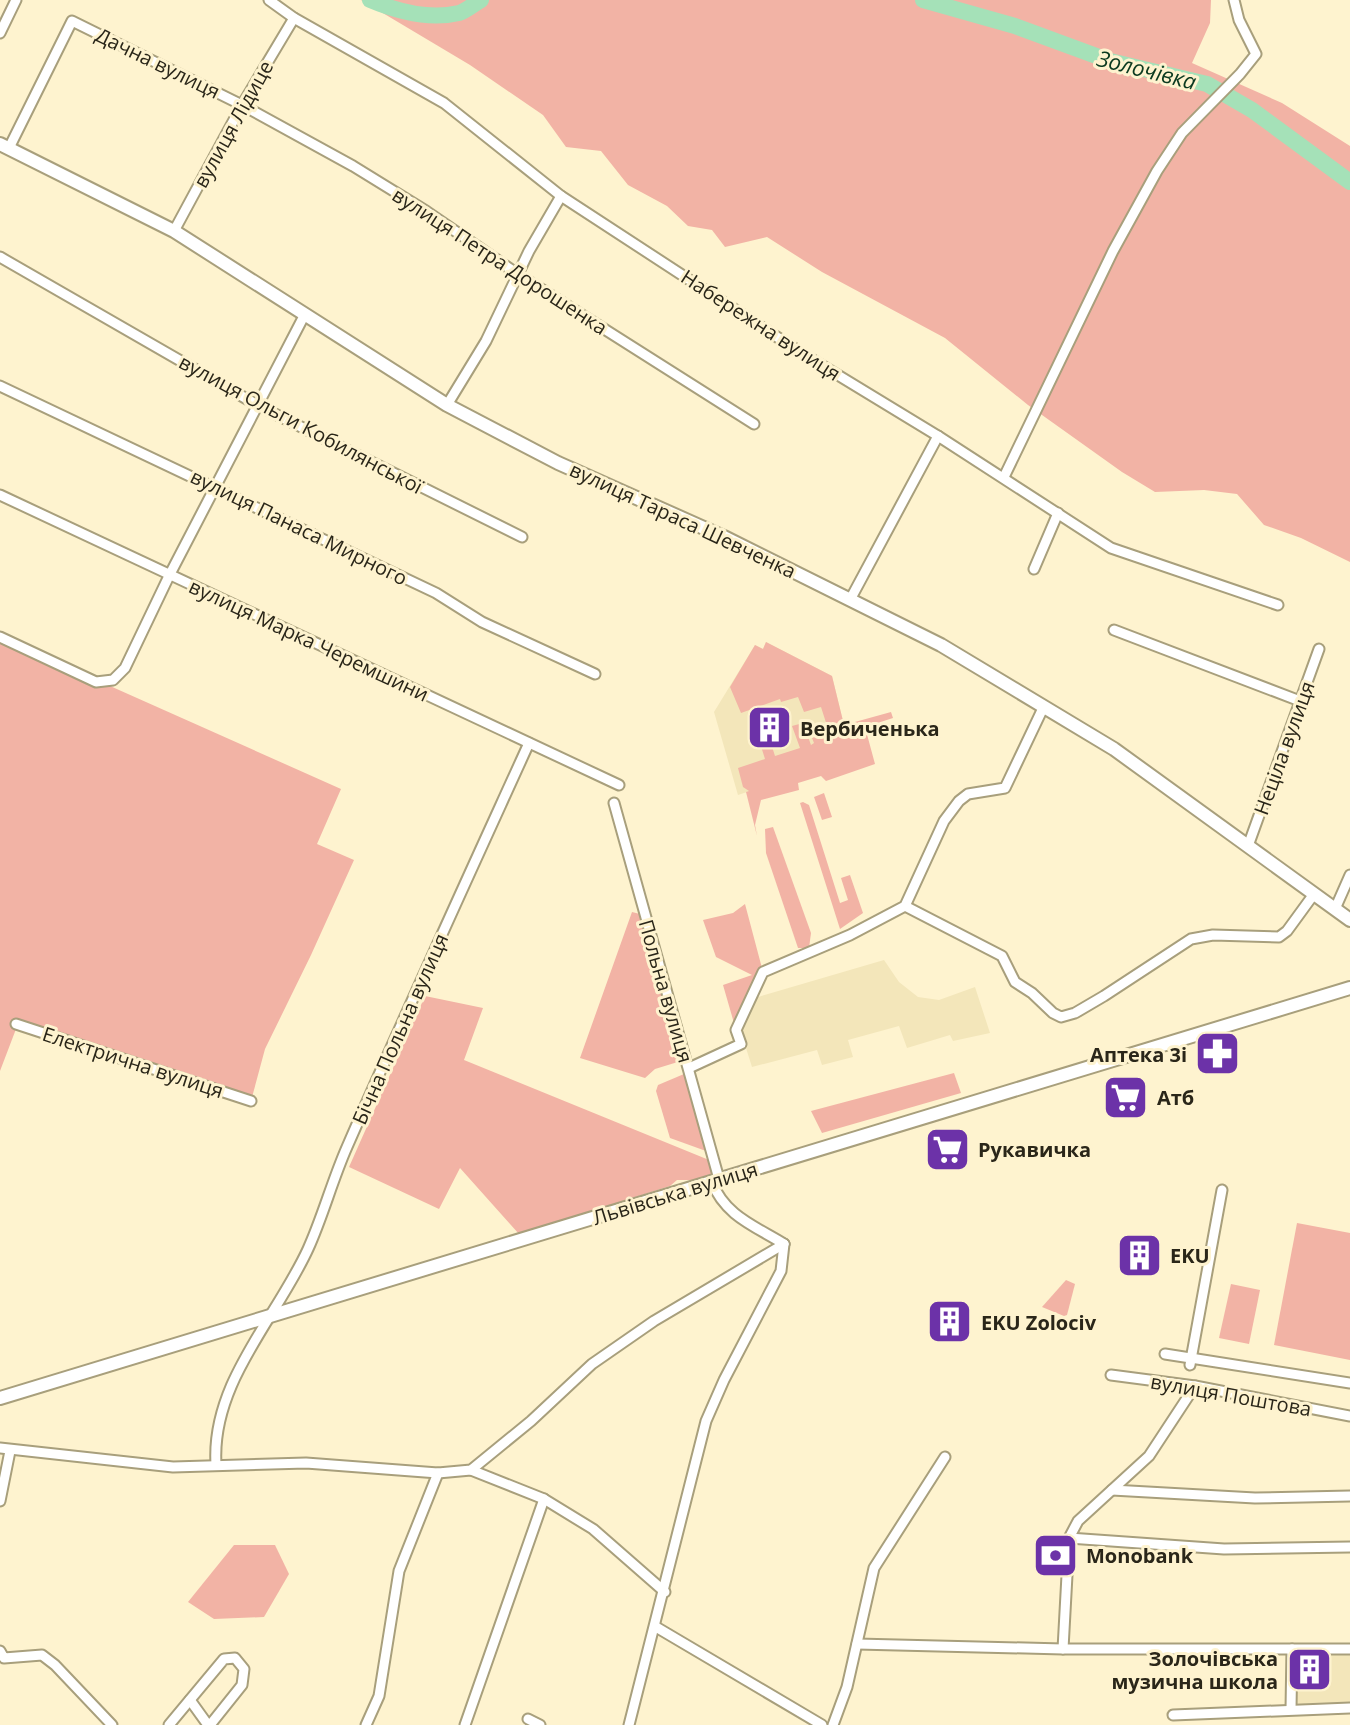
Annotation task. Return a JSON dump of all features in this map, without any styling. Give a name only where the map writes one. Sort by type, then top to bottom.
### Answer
[{"type":"main road","name":"вулиця Тараса Шевченка","points":[[4,146],[174,231],[447,405],[558,463],[724,537],[941,645],[1114,749],[1350,920]]},
{"type":"main road","name":"Львівська вулиця","points":[[0,1398],[1350,988]]},
{"type":"street","points":[[0,33],[16,0]]},
{"type":"street","name":"Набережна вулиця","points":[[269,0],[294,18],[444,103],[561,196],[800,352],[1004,477],[1111,548],[1278,605]]},
{"type":"street","points":[[1004,477],[1127,224],[1157,171],[1182,133],[1256,54],[1239,20],[1234,0]]},
{"type":"street","name":"вулиця Лідице","points":[[174,231],[242,105],[294,18]]},
{"type":"street","name":"Дачна вулиця","points":[[4,146],[72,21],[242,105]]},
{"type":"street","name":"вулиця Петра Дорошенка","points":[[242,105],[353,166],[426,211],[519,275],[754,424]]},
{"type":"street","points":[[447,405],[486,341],[529,251],[561,196]]},
{"type":"street","name":"вулиця Ольги Кобилянської","points":[[0,257],[259,406],[522,537]]},
{"type":"street","points":[[0,637],[96,682],[113,680],[125,668],[169,576],[305,314]]},
{"type":"street","name":"вулиця Панаса Мирного","points":[[0,386],[436,593],[482,622],[595,674]]},
{"type":"street","points":[[851,598],[938,436]]},
{"type":"street","name":"вулиця Марка Черемшини","points":[[0,495],[619,785]]},
{"type":"street","points":[[1034,569],[1058,513]]},
{"type":"street","points":[[1114,630],[1300,701]]},
{"type":"street","name":"Неціла вулиця","points":[[1248,846],[1319,649]]},
{"type":"street","points":[[689,1068],[741,1044],[736,1030],[763,972],[850,935],[905,906],[950,812],[968,794],[1005,788],[1044,706]]},
{"type":"street","name":"Бічна Польна вулиця","points":[[216,1464],[214,1443],[221,1412],[256,1337],[272,1315],[308,1249],[345,1152],[529,743]]},
{"type":"street","name":"Польна вулиця","points":[[614,803],[689,1068],[718,1196],[732,1213],[784,1244]]},
{"type":"street","points":[[1335,909],[1350,875]]},
{"type":"street","points":[[905,906],[1002,956],[1015,982],[1061,1017],[1075,1013],[1104,996],[1191,939],[1213,935],[1279,937],[1287,931],[1314,894]]},
{"type":"street","name":"Електрична вулиця","points":[[16,1024],[251,1101]]},
{"type":"street","points":[[1190,1361],[1222,1190]]},
{"type":"street","points":[[471,1470],[531,1421],[592,1364],[654,1321],[784,1244]]},
{"type":"street","points":[[629,1725],[706,1421],[781,1271],[784,1244]]},
{"type":"street","points":[[1165,1354],[1190,1361],[1350,1383]]},
{"type":"street","name":"вулиця Поштова","points":[[1111,1375],[1195,1386],[1350,1416]]},
{"type":"street","points":[[1063,1649],[1069,1538],[1078,1521],[1149,1456],[1195,1386]]},
{"type":"street","points":[[0,1501],[5,1450],[173,1467],[306,1463],[438,1473],[471,1470],[544,1499],[593,1529],[665,1592]]},
{"type":"street","points":[[833,1725],[847,1687],[874,1568],[945,1457]]},
{"type":"street","points":[[366,1725],[379,1696],[399,1571],[438,1473]]},
{"type":"street","points":[[1112,1490],[1255,1498],[1350,1496]]},
{"type":"street","points":[[465,1725],[544,1499]]},
{"type":"street","points":[[1069,1538],[1224,1549],[1350,1547]]},
{"type":"street","points":[[656,1627],[822,1725]]},
{"type":"street","points":[[857,1644],[1063,1649],[1350,1649]]},
{"type":"street","points":[[1291,1709],[1292,1649]]},
{"type":"street","points":[[0,1651],[4,1658],[42,1655],[112,1725]]},
{"type":"street","points":[[169,1725],[224,1659],[235,1658],[244,1669],[242,1685],[209,1725],[190,1700]]},
{"type":"street","points":[[1173,1715],[1350,1708]]},
{"type":"street","points":[[528,1719],[540,1725]]},
{"type":"shaded area","points":[[361,0],[1211,0],[1210,23],[1192,63],[1282,103],[1350,146],[1350,562],[1301,538],[1264,525],[1237,494],[1204,490],[1155,492],[1028,405],[945,338],[822,272],[767,237],[725,247],[712,230],[688,226],[667,206],[628,185],[601,151],[566,147],[543,115],[470,65]]},
{"type":"shaded area","points":[[0,637],[341,789],[317,844],[354,860],[265,1049],[251,1101],[16,1029],[0,1071]]},
{"type":"shaded area","points":[[766,642],[832,676],[844,725],[753,790],[738,795],[714,712],[755,645],[763,649]]},
{"type":"shaded area","points":[[766,642],[832,676],[844,725],[891,712],[893,718],[865,727],[875,764],[826,781],[821,776],[798,783],[799,790],[761,800],[755,825],[757,836],[746,792],[749,791],[743,787],[738,768],[765,759],[758,737],[768,734],[775,756],[800,748],[792,726],[803,723],[811,745],[814,743],[812,738],[829,732],[821,707],[804,712],[798,697],[781,702],[780,699],[741,713],[730,687],[755,645],[763,649]]},
{"type":"shaded area","points":[[824,793],[832,817],[822,820],[814,797]]},
{"type":"shaded area","points":[[800,803],[809,805],[840,903],[848,900],[841,878],[850,875],[863,913],[840,929]]},
{"type":"shaded area","points":[[773,827],[811,933],[809,948],[798,948],[766,853],[765,829]]},
{"type":"shaded area","points":[[745,904],[763,972],[736,1030],[723,985],[752,975],[716,957],[703,920],[733,913]]},
{"type":"shaded area","points":[[632,912],[640,914],[681,1061],[655,1069],[645,1078],[580,1058]]},
{"type":"shaded area","points":[[884,960],[899,982],[918,997],[939,1000],[975,987],[990,1033],[953,1041],[950,1035],[907,1048],[899,1026],[848,1040],[853,1057],[822,1065],[817,1050],[752,1067],[740,1029],[758,997]]},
{"type":"shaded area","points":[[425,996],[483,1008],[464,1060],[709,1160],[712,1174],[693,1180],[677,1180],[670,1186],[519,1234],[460,1168],[439,1209],[349,1167]]},
{"type":"shaded area","points":[[954,1073],[961,1093],[822,1133],[811,1111]]},
{"type":"shaded area","points":[[684,1074],[706,1151],[670,1138],[656,1091],[658,1085]]},
{"type":"shaded area","points":[[1297,1223],[1350,1233],[1350,1360],[1274,1345]]},
{"type":"shaded area","points":[[1066,1280],[1075,1284],[1067,1315],[1042,1307]]},
{"type":"shaded area","points":[[1231,1284],[1260,1290],[1249,1344],[1219,1338]]},
{"type":"shaded area","points":[[234,1545],[275,1545],[289,1574],[264,1617],[214,1619],[188,1602]]},
{"type":"shaded area","points":[[1293,1654],[1350,1654],[1350,1705],[1293,1705]]},
{"type":"waterway","name":"Золочівка","points":[[370,0],[425,15],[459,13],[481,0]]},
{"type":"waterway","name":"Золочівка","points":[[923,0],[1015,26],[1110,61],[1207,84],[1252,110],[1350,182]]},
{"type":"place","name":"Вербиченька","points":[[769,728]]},
{"type":"place","name":"Аптека 3і","points":[[1218,1054]]},
{"type":"place","name":"Атб","points":[[1126,1097]]},
{"type":"place","name":"Рукавичка","points":[[947,1149]]},
{"type":"place","name":"EKU","points":[[1139,1255]]},
{"type":"place","name":"EKU Zolociv","points":[[950,1322]]},
{"type":"place","name":"Monobank","points":[[1055,1555]]},
{"type":"place","name":"Золочівська музична школа","points":[[1309,1670]]}]
